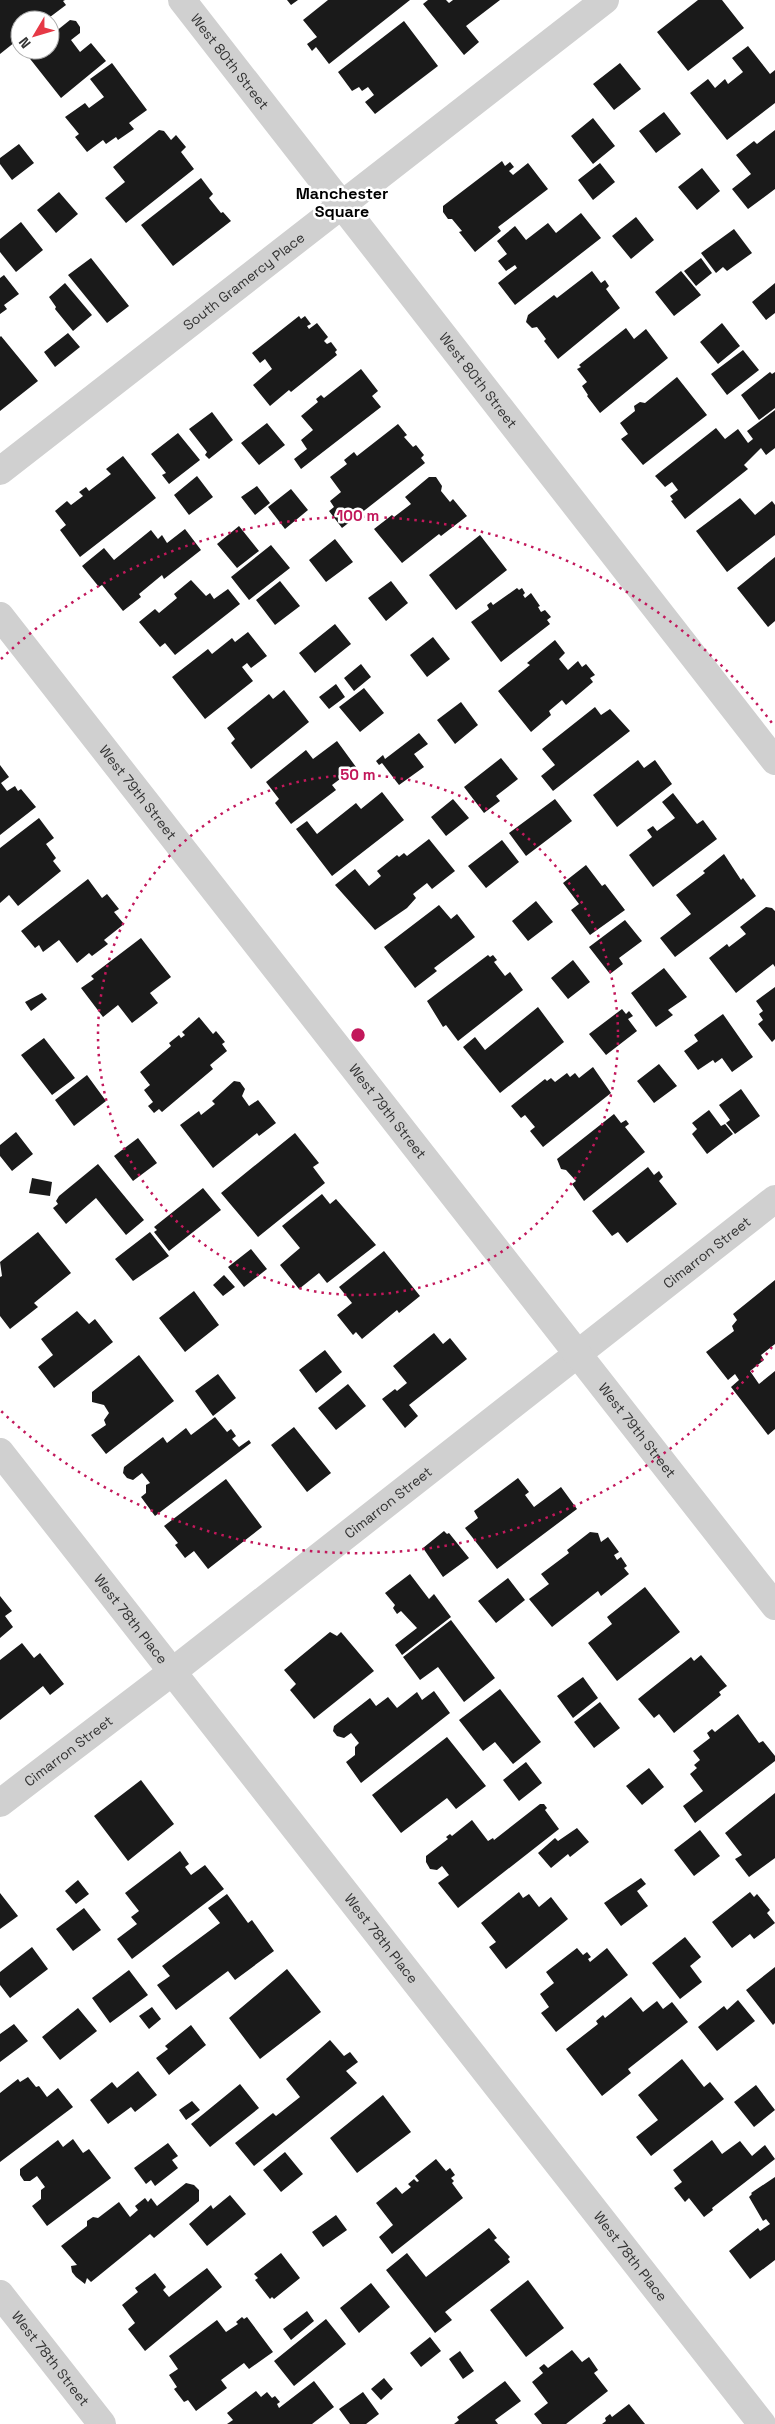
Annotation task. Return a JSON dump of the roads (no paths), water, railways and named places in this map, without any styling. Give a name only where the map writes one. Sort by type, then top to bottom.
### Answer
[{"type":"street","name":"West 80th Street","points":[[182,0],[775,761]]},
{"type":"street","name":"South Gramercy Place","points":[[0,471],[605,0]]},
{"type":"street","name":"West 79th Street","points":[[0,616],[775,1606]]},
{"type":"street","name":"Cimarron Street","points":[[0,1803],[172,1672],[775,1199]]},
{"type":"street","name":"West 78th Place","points":[[0,1452],[762,2424]]},
{"type":"street","name":"West 78th Street","points":[[0,2294],[102,2424]]},
{"type":"district","name":"Manchester Square","points":[[342,202]]}]
